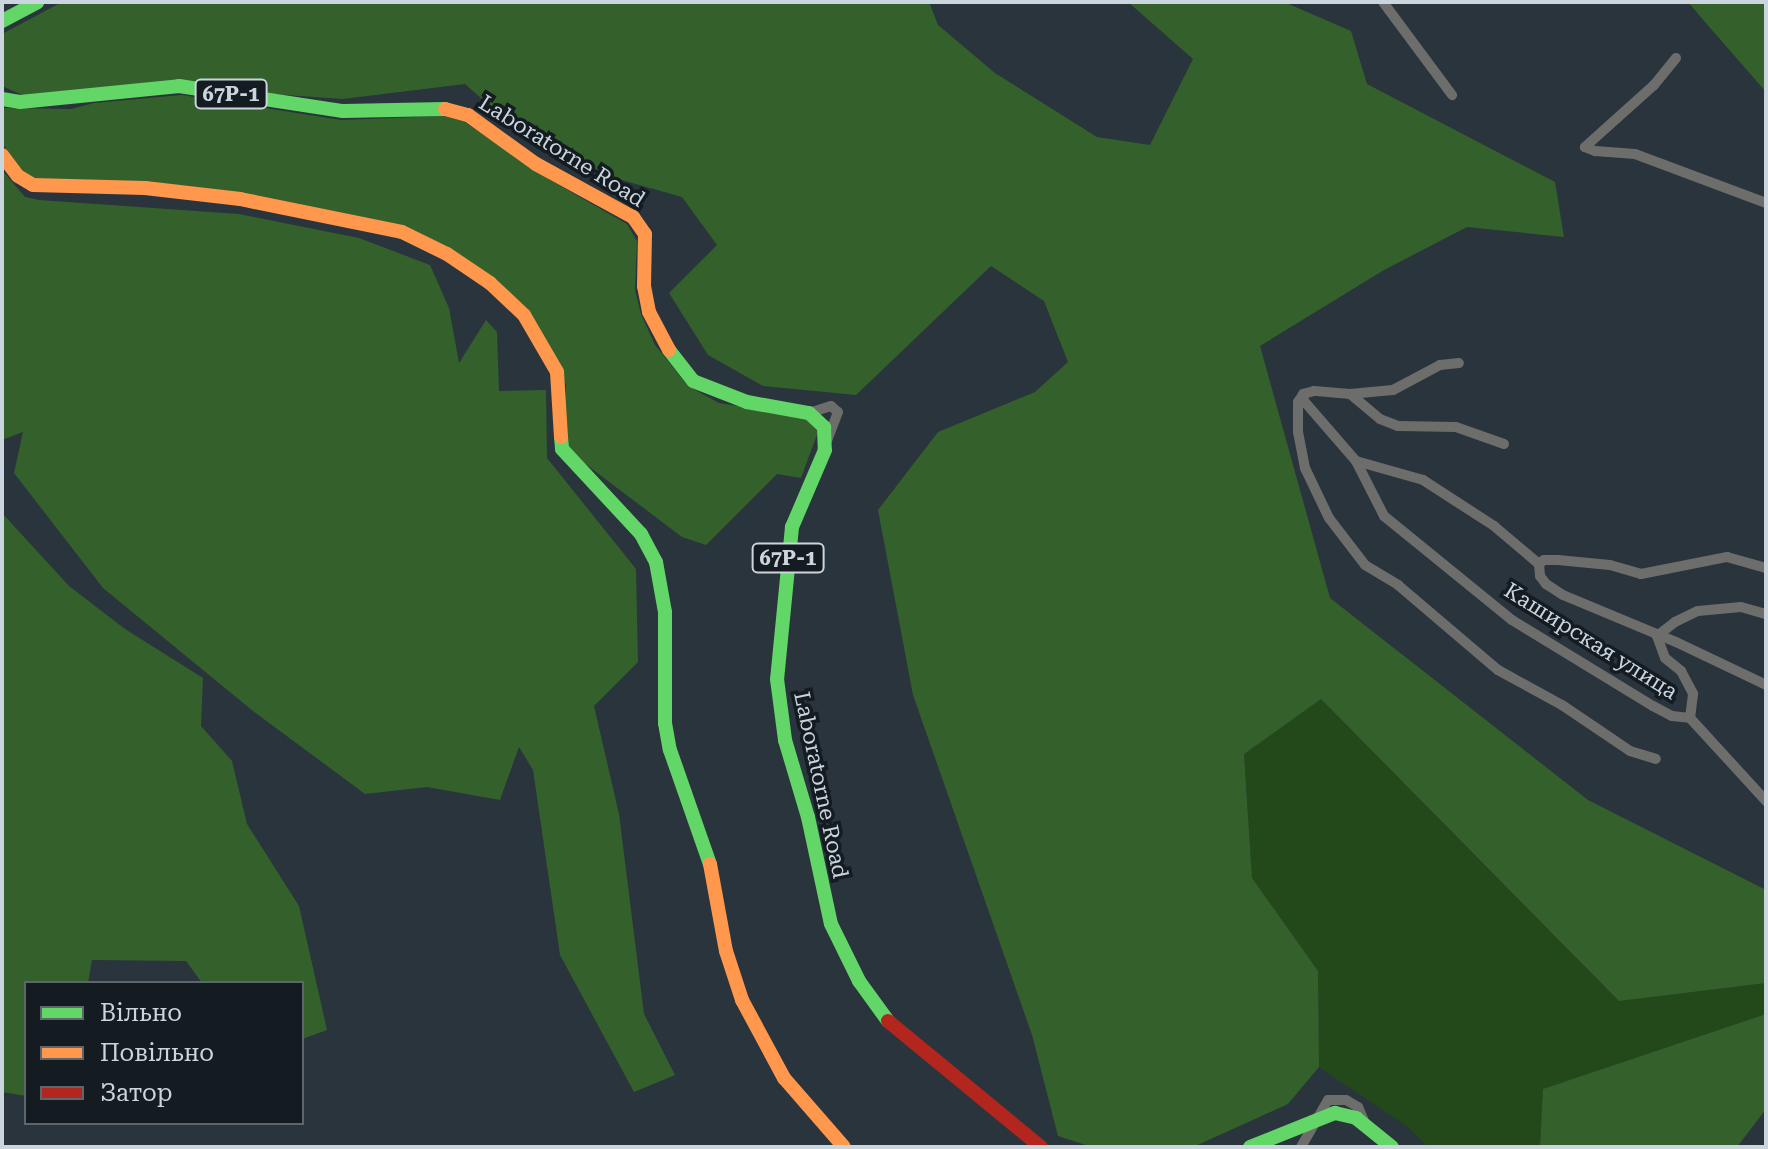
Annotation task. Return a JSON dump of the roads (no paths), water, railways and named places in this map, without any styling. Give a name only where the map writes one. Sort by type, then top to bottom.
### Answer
[{"type":"main road","points":[[2,21],[37,2]]},
{"type":"main road","name":"Laboratorne Road","points":[[2,99],[20,102],[179,86],[343,111],[442,108],[468,115],[536,164],[633,217],[645,234],[644,286],[649,312],[667,348],[693,381],[747,402],[809,413],[824,427],[826,442],[792,527],[777,679],[785,740],[808,817],[824,902],[859,981],[888,1021],[1041,1147]]},
{"type":"main road","points":[[2,155],[18,176],[33,185],[145,188],[240,199],[402,232],[447,254],[490,283],[524,315],[557,372],[562,449],[641,534],[656,562],[665,612],[665,723],[670,750],[708,856],[733,976],[784,1078],[844,1147]]},
{"type":"main road","points":[[1250,1147],[1335,1113],[1346,1114],[1392,1147]]},
{"type":"street","points":[[1383,2],[1452,95]]},
{"type":"street","points":[[1676,58],[1654,85],[1585,147],[1595,151],[1635,154],[1766,203]]},
{"type":"street","points":[[1459,363],[1440,365],[1393,390],[1350,394],[1314,391],[1298,402],[1298,432],[1305,468],[1329,518],[1365,565],[1410,594],[1498,670],[1562,705],[1630,751],[1656,759]]},
{"type":"street","points":[[1350,394],[1380,419],[1398,426],[1456,427],[1504,444]]},
{"type":"street","name":"Каширская улица","points":[[1304,398],[1356,461],[1384,516],[1512,620],[1653,706],[1672,716],[1690,718],[1766,801]]},
{"type":"street","points":[[1356,461],[1423,480],[1494,526],[1539,564],[1546,584],[1766,685]]},
{"type":"street","points":[[1539,564],[1558,560],[1610,565],[1641,574],[1727,557],[1766,568]]},
{"type":"street","points":[[1657,636],[1675,622],[1709,609],[1741,607],[1766,614]]},
{"type":"street","points":[[1657,636],[1665,658],[1681,671],[1693,694],[1690,718]]},
{"type":"street","points":[[1301,1147],[1310,1123]]}]
